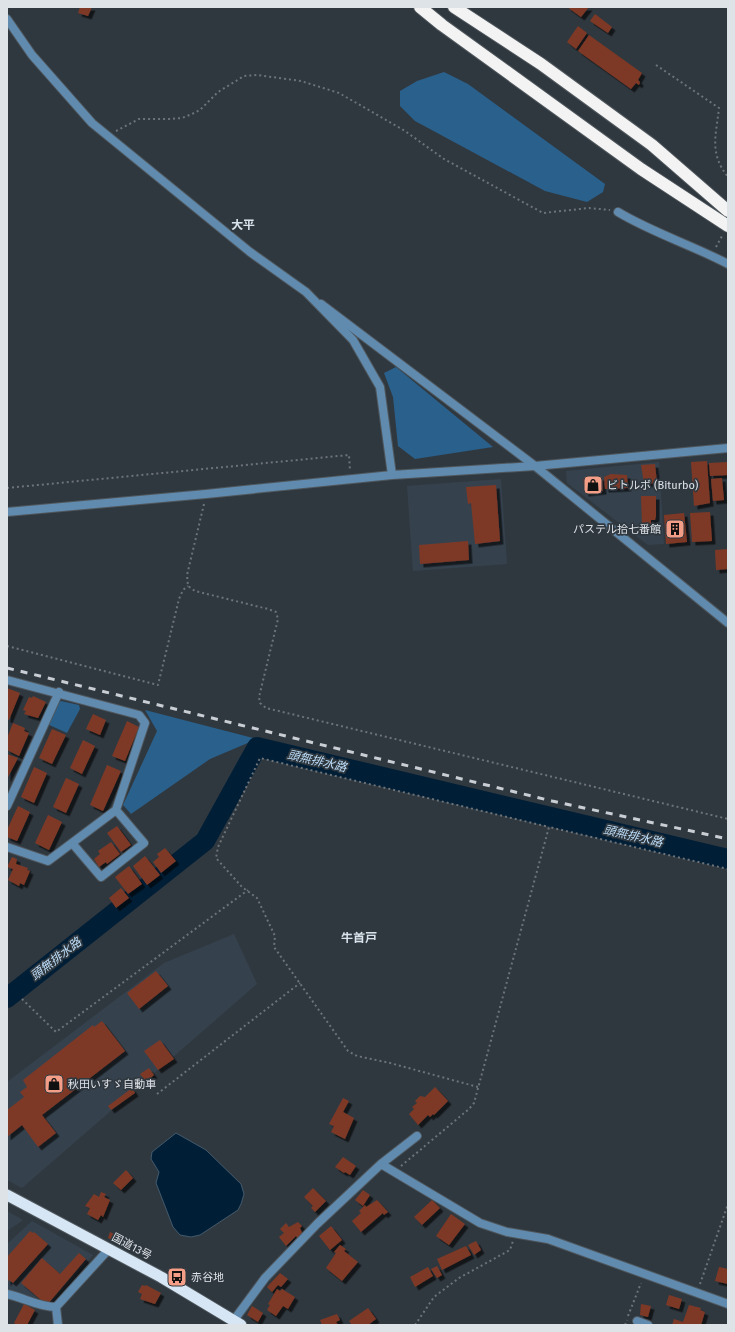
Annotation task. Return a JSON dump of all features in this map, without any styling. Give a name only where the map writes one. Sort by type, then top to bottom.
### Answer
[{"type":"highway","points":[[420,7],[454,34],[725,231]]},
{"type":"highway","points":[[454,7],[541,64],[652,145],[728,211]]},
{"type":"highway","name":"国道13号","points":[[7,1195],[109,1249],[237,1323]]},
{"type":"street","points":[[7,19],[32,55],[92,123],[250,252],[306,292],[535,466],[728,623]]},
{"type":"street","points":[[618,212],[633,221],[728,264]]},
{"type":"street","points":[[306,292],[353,340],[380,387],[392,475]]},
{"type":"street","points":[[7,512],[392,475],[535,466],[728,448]]},
{"type":"street","points":[[7,680],[59,692],[139,715],[145,723],[116,810],[48,860],[7,847]]},
{"type":"street","points":[[7,806],[59,692]]},
{"type":"street","points":[[72,843],[101,877],[144,843],[116,810]]},
{"type":"street","points":[[237,1323],[265,1278],[317,1224],[381,1164],[417,1136]]},
{"type":"street","points":[[381,1164],[480,1223],[515,1233],[548,1239],[728,1304]]},
{"type":"street","points":[[58,1325],[56,1308],[109,1249]]},
{"type":"street","points":[[7,1294],[24,1298],[42,1307],[56,1308]]},
{"type":"street","points":[[637,1321],[648,1325]]},
{"type":"path","points":[[656,65],[719,108],[714,145],[718,164],[728,177]]},
{"type":"path","points":[[108,136],[128,123],[139,119],[182,118],[200,110],[218,92],[234,80],[244,76],[257,75],[301,82],[339,93],[405,131],[444,159],[543,213],[589,208],[599,208],[618,212]]},
{"type":"path","points":[[711,255],[725,231]]},
{"type":"path","points":[[7,488],[349,455],[351,480]]},
{"type":"path","points":[[206,494],[187,575],[188,586],[195,591],[276,612],[278,619],[259,697],[260,703],[266,708],[728,819]]},
{"type":"path","points":[[7,646],[158,685],[179,599],[183,590],[188,586]]},
{"type":"path","points":[[478,1087],[390,1063],[357,1056],[348,1052],[274,946],[275,936],[266,914],[257,898],[242,887],[216,858],[218,847],[260,758],[728,869]]},
{"type":"path","points":[[394,1172],[469,1109],[474,1103],[549,827]]},
{"type":"path","points":[[22,999],[56,1032],[248,890]]},
{"type":"path","points":[[157,1094],[300,983]]},
{"type":"path","points":[[697,1294],[728,1204]]},
{"type":"path","points":[[415,1325],[434,1297],[460,1278],[510,1250],[515,1233]]},
{"type":"path","points":[[625,1325],[644,1274]]},
{"type":"shaded area","points":[[444,72],[468,84],[605,184],[603,192],[587,202],[545,191],[415,121],[400,106],[400,91],[417,81]]},
{"type":"shaded area","points":[[396,367],[493,447],[415,459],[398,446],[393,397],[384,373]]},
{"type":"shaded area","points":[[659,462],[664,544],[648,545],[567,483],[566,471]]},
{"type":"shaded area","points":[[501,479],[507,564],[413,571],[407,486]]},
{"type":"shaded area","points":[[61,701],[79,705],[80,709],[67,733],[47,724],[57,704]]},
{"type":"shaded area","points":[[145,710],[257,739],[210,759],[131,814],[123,805],[157,731]]},
{"type":"shaded area","points":[[234,934],[257,984],[22,1188],[7,1180],[7,1082],[164,963]]},
{"type":"shaded area","points":[[176,1133],[206,1150],[241,1184],[244,1194],[238,1210],[200,1235],[191,1237],[180,1235],[173,1227],[156,1183],[159,1172],[151,1159],[152,1152]]},
{"type":"shaded area","points":[[7,1211],[23,1220],[7,1231]]},
{"type":"shaded area","points":[[32,1221],[93,1255],[49,1306],[7,1292],[7,1244]]},
{"type":"building","points":[[80,7],[92,7],[88,16],[78,13]]},
{"type":"building","points":[[567,7],[589,7],[581,17]]},
{"type":"building","points":[[595,14],[612,27],[608,33],[590,21]]},
{"type":"building","points":[[578,26],[587,33],[576,49],[567,42]]},
{"type":"building","points":[[589,35],[642,73],[638,80],[640,82],[639,85],[636,83],[631,89],[578,51]]},
{"type":"building","points":[[707,461],[710,503],[694,506],[691,462]]},
{"type":"building","points":[[728,462],[728,475],[710,476],[709,463]]},
{"type":"building","points":[[655,464],[657,483],[644,484],[641,465]]},
{"type":"building","points":[[611,474],[627,475],[628,488],[605,489],[604,477]]},
{"type":"building","name":"ビトルボ (Biturbo)","points":[[602,477],[603,491],[585,493],[583,479]]},
{"type":"building","points":[[722,478],[724,500],[713,501],[711,479]]},
{"type":"building","points":[[496,485],[500,541],[475,544],[471,503],[468,504],[466,487]]},
{"type":"building","points":[[641,496],[656,496],[656,516],[655,520],[651,520],[651,524],[642,524]]},
{"type":"building","points":[[710,512],[712,541],[692,542],[690,513]]},
{"type":"building","name":"パステル拾七番館","points":[[684,513],[687,542],[666,544],[664,515]]},
{"type":"building","points":[[468,541],[469,560],[420,564],[419,545]]},
{"type":"building","points":[[728,549],[728,569],[716,570],[715,550]]},
{"type":"building","points":[[7,688],[20,693],[9,720],[7,719]]},
{"type":"building","points":[[33,696],[46,702],[38,718],[24,714],[26,711],[23,710],[29,697],[32,698]]},
{"type":"building","points":[[93,714],[106,720],[100,735],[86,729]]},
{"type":"building","points":[[127,721],[139,727],[125,761],[112,756]]},
{"type":"building","points":[[13,723],[25,728],[24,731],[29,733],[19,756],[7,750],[7,738]]},
{"type":"building","points":[[52,729],[66,735],[52,764],[39,758]]},
{"type":"building","points":[[83,740],[95,746],[82,774],[70,768]]},
{"type":"building","points":[[7,754],[18,758],[7,779]]},
{"type":"building","points":[[107,765],[121,771],[103,811],[90,805]]},
{"type":"building","points":[[34,767],[47,773],[34,803],[21,797]]},
{"type":"building","points":[[66,778],[79,784],[66,813],[53,807]]},
{"type":"building","points":[[18,806],[30,812],[17,841],[7,837],[7,830]]},
{"type":"building","points":[[48,815],[62,822],[49,850],[35,843]]},
{"type":"building","points":[[117,826],[131,845],[121,852],[107,833]]},
{"type":"building","points":[[111,842],[120,854],[107,864],[106,862],[99,867],[94,859],[100,854],[98,851]]},
{"type":"building","points":[[165,848],[176,861],[161,873],[153,862],[159,857],[157,854]]},
{"type":"building","points":[[145,856],[160,875],[147,885],[133,866]]},
{"type":"building","points":[[12,857],[17,859],[16,864],[28,868],[27,870],[30,871],[24,885],[20,883],[19,886],[8,880],[13,869],[7,867]]},
{"type":"building","points":[[129,866],[142,884],[128,894],[115,877]]},
{"type":"building","points":[[121,888],[129,898],[116,908],[109,898]]},
{"type":"building","points":[[156,971],[168,986],[139,1009],[127,993]]},
{"type":"building","name":"秋田いすゞ自動車","points":[[102,1021],[125,1051],[42,1115],[56,1133],[38,1147],[22,1125],[7,1137],[7,1110],[24,1097],[20,1092],[27,1087],[23,1080],[93,1025],[94,1027]]},
{"type":"building","points":[[160,1040],[174,1059],[158,1070],[144,1051]]},
{"type":"building","points":[[149,1068],[154,1075],[146,1082],[140,1074]]},
{"type":"building","points":[[435,1087],[448,1101],[434,1115],[433,1114],[430,1117],[428,1115],[418,1125],[409,1114],[414,1109],[412,1107],[417,1103],[415,1101],[420,1096],[425,1097]]},
{"type":"building","points":[[132,1088],[135,1093],[111,1110],[108,1106]]},
{"type":"building","points":[[343,1098],[349,1101],[343,1112],[354,1118],[345,1139],[331,1132],[334,1126],[329,1124]]},
{"type":"building","points":[[343,1157],[356,1166],[350,1175],[335,1167]]},
{"type":"building","points":[[126,1170],[133,1178],[121,1190],[113,1183]]},
{"type":"building","points":[[313,1188],[326,1201],[315,1212],[311,1208],[313,1206],[304,1197]]},
{"type":"building","points":[[363,1190],[370,1195],[363,1206],[355,1200]]},
{"type":"building","points":[[101,1192],[106,1194],[104,1197],[110,1200],[103,1217],[101,1215],[98,1220],[87,1214],[90,1208],[85,1206],[94,1194],[99,1197]]},
{"type":"building","points":[[377,1200],[388,1212],[384,1215],[383,1213],[361,1232],[352,1221],[361,1213],[359,1211],[365,1205],[366,1207]]},
{"type":"building","points":[[432,1200],[440,1208],[422,1225],[414,1217]]},
{"type":"building","points":[[451,1214],[465,1224],[449,1245],[436,1236]]},
{"type":"building","points":[[298,1222],[302,1226],[300,1228],[303,1235],[298,1239],[296,1236],[286,1246],[279,1237],[284,1233],[280,1229],[286,1223],[289,1227]]},
{"type":"building","points":[[331,1226],[342,1240],[330,1250],[319,1236]]},
{"type":"building","points":[[30,1231],[33,1233],[34,1232],[48,1244],[13,1283],[9,1280],[7,1283],[7,1257]]},
{"type":"building","points":[[110,1232],[116,1235],[114,1241],[108,1238]]},
{"type":"building","points":[[476,1241],[481,1250],[474,1255],[468,1245]]},
{"type":"building","points":[[340,1245],[346,1249],[344,1251],[358,1262],[342,1281],[326,1268],[336,1253],[334,1252]]},
{"type":"building","points":[[466,1246],[471,1255],[442,1270],[437,1259]]},
{"type":"building","points":[[79,1253],[86,1259],[47,1305],[21,1283],[42,1258],[60,1274]]},
{"type":"building","points":[[437,1266],[442,1275],[437,1278],[431,1269]]},
{"type":"building","points":[[428,1267],[433,1276],[415,1287],[410,1277]]},
{"type":"building","points":[[719,1267],[728,1269],[728,1284],[715,1281]]},
{"type":"building","points":[[280,1273],[288,1279],[281,1287],[278,1285],[272,1292],[267,1287]]},
{"type":"building","points":[[142,1285],[146,1285],[161,1293],[155,1304],[140,1299],[142,1294],[138,1292]]},
{"type":"building","points":[[277,1289],[280,1291],[282,1289],[295,1297],[288,1309],[283,1306],[276,1316],[267,1310],[270,1305],[268,1304]]},
{"type":"building","points":[[669,1295],[682,1299],[679,1309],[666,1305]]},
{"type":"building","points":[[24,1304],[35,1310],[27,1325],[17,1325],[14,1323]]},
{"type":"building","points":[[641,1304],[651,1306],[648,1317],[640,1315]]},
{"type":"building","points":[[689,1305],[701,1308],[700,1310],[705,1312],[701,1325],[672,1325],[674,1319],[683,1322]]},
{"type":"building","points":[[252,1306],[263,1313],[258,1322],[247,1315]]},
{"type":"building","points":[[368,1308],[376,1319],[368,1325],[352,1325],[349,1321]]},
{"type":"building","points":[[337,1314],[340,1320],[336,1322],[338,1325],[322,1325],[320,1320]]},
{"type":"waterway","name":"頭無排水路","points":[[7,998],[205,841],[257,747],[728,859]]},
{"type":"railway","points":[[7,668],[552,801],[728,839]]},
{"type":"place","name":"ビトルボ (Biturbo)","points":[[593,485]]},
{"type":"place","name":"パステル拾七番館","points":[[675,529]]},
{"type":"place","name":"秋田いすゞ自動車","points":[[54,1084]]},
{"type":"place","name":"赤谷地","points":[[177,1277]]},
{"type":"district","name":"大平","points":[[243,225]]},
{"type":"district","name":"牛首戸","points":[[359,938]]}]
